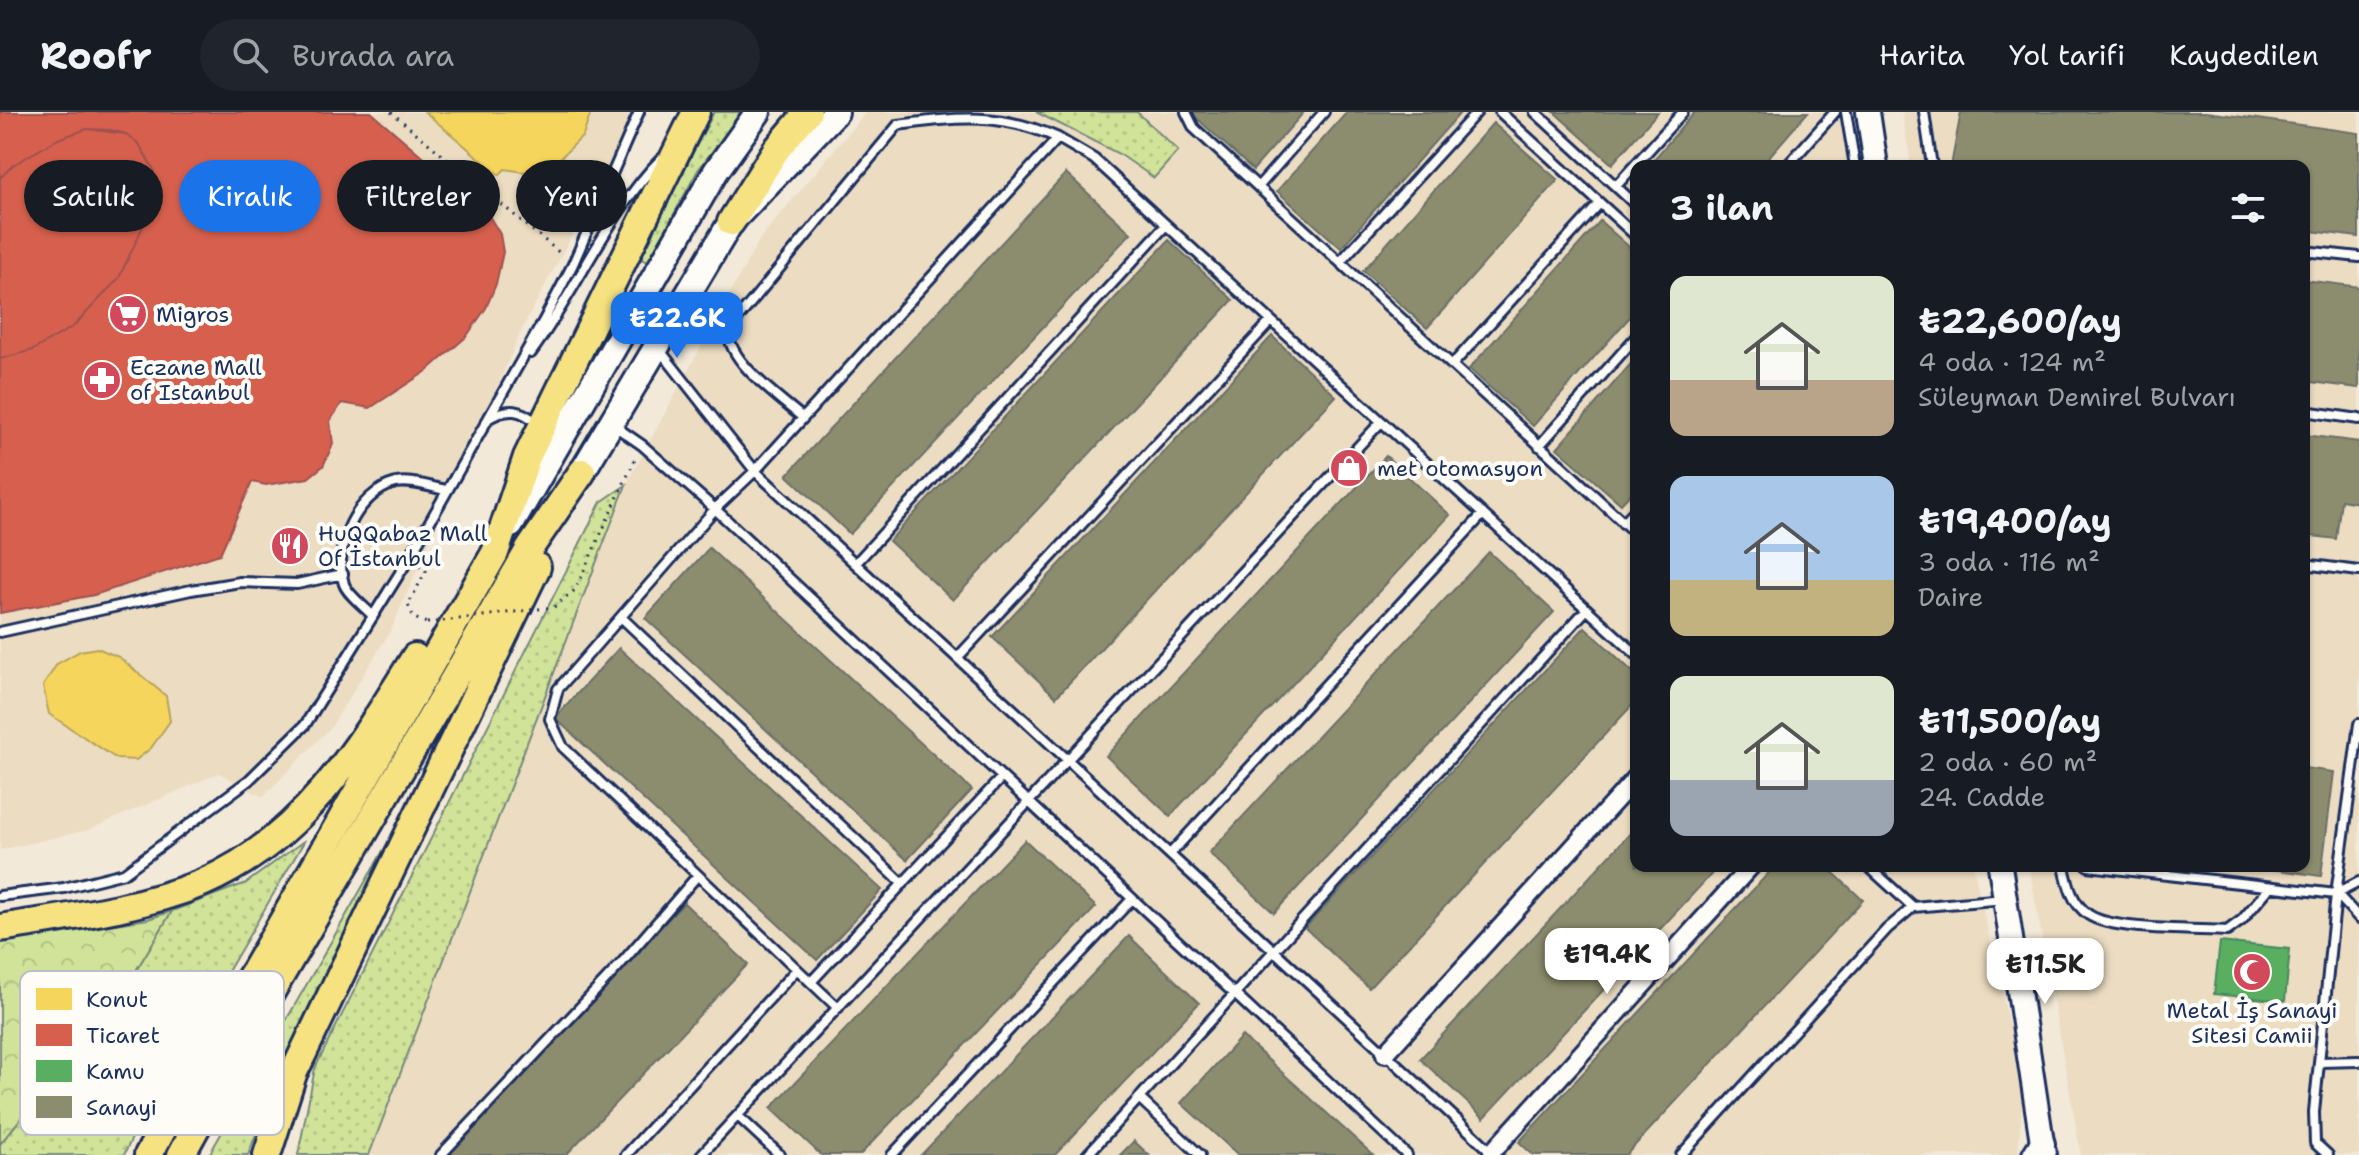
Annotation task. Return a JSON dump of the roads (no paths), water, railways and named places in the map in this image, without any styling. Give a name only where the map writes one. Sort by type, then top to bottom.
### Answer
[{"type":"main road","points":[[0,928],[118,908],[203,882],[268,845],[293,824],[339,772],[449,604],[495,553],[509,504],[541,428],[573,369],[696,112]]},
{"type":"main road","points":[[254,971],[716,171],[758,112]]},
{"type":"main road","points":[[283,971],[530,548],[613,425],[657,346],[776,150],[808,112]]},
{"type":"main road","points":[[731,222],[836,112]]},
{"type":"main road","points":[[284,1102],[293,1074],[582,472]]},
{"type":"main road","points":[[148,1155],[160,1135]]},
{"type":"main road","points":[[181,1155],[192,1135]]},
{"type":"main road","points":[[267,1155],[273,1135]]},
{"type":"street","points":[[1868,112],[1875,160]]},
{"type":"street","points":[[1385,1054],[1630,785]]},
{"type":"street","points":[[1493,1154],[1746,872]]},
{"type":"street","points":[[2001,872],[2040,1151]]},
{"type":"lane","points":[[509,384],[573,264],[639,112]]},
{"type":"lane","points":[[1186,112],[1194,128],[1630,529]]},
{"type":"lane","points":[[1258,187],[1324,112]]},
{"type":"lane","points":[[1340,262],[1477,112]]},
{"type":"lane","points":[[1500,112],[1630,230]]},
{"type":"lane","points":[[1535,112],[1630,199]]},
{"type":"lane","points":[[1640,160],[1683,112]]},
{"type":"lane","points":[[1792,160],[1835,112]]},
{"type":"lane","points":[[1846,112],[1854,160]]},
{"type":"lane","points":[[1924,112],[1931,160]]},
{"type":"lane","points":[[803,418],[735,357],[728,343],[729,329],[898,125],[982,115],[1027,124],[1094,159],[1630,648]]},
{"type":"lane","points":[[838,1008],[563,747],[550,719],[558,689],[715,509],[755,471],[1058,138]]},
{"type":"lane","points":[[0,896],[64,888],[124,873],[249,780],[305,725],[408,560],[488,418],[571,295],[626,202],[653,167],[682,139]]},
{"type":"lane","points":[[1616,186],[1630,171]]},
{"type":"lane","points":[[1452,365],[1600,203]]},
{"type":"lane","points":[[856,563],[1166,225]]},
{"type":"lane","points":[[2310,252],[2359,257]]},
{"type":"lane","points":[[958,657],[1271,321]]},
{"type":"lane","points":[[1539,446],[1630,344]]},
{"type":"lane","points":[[657,346],[755,471],[1493,1154]]},
{"type":"lane","points":[[488,418],[512,409],[525,413],[541,428]]},
{"type":"lane","points":[[2310,412],[2359,419]]},
{"type":"lane","points":[[701,1155],[1381,422]]},
{"type":"lane","points":[[613,425],[642,445],[715,509],[1407,1155]]},
{"type":"lane","points":[[373,616],[345,586],[340,555],[348,527],[373,496],[396,483],[446,490]]},
{"type":"lane","points":[[1170,854],[1483,514]]},
{"type":"lane","points":[[1623,523],[1630,515]]},
{"type":"lane","points":[[2310,565],[2359,571]]},
{"type":"lane","points":[[0,632],[191,590],[240,582],[297,584],[343,574]]},
{"type":"lane","points":[[1087,1155],[1587,609]]},
{"type":"lane","points":[[621,617],[903,884]]},
{"type":"lane","points":[[2328,1155],[2315,1143],[2314,1112],[2336,894],[2359,724]]},
{"type":"lane","points":[[811,982],[1002,777]]},
{"type":"lane","points":[[1875,872],[1913,907]]},
{"type":"lane","points":[[2065,872],[2070,894],[2090,916],[2121,924],[2227,931],[2242,920],[2270,887]]},
{"type":"lane","points":[[2140,872],[2336,894],[2359,882]]},
{"type":"lane","points":[[441,1155],[618,967],[698,875]]},
{"type":"lane","points":[[2336,894],[2359,918]]},
{"type":"lane","points":[[1681,1155],[1887,929],[1913,907],[2006,898]]},
{"type":"lane","points":[[892,1155],[1132,899]]},
{"type":"lane","points":[[626,1155],[797,969]]},
{"type":"lane","points":[[2320,1062],[2359,1061]]},
{"type":"lane","points":[[1139,1098],[1200,1155]]},
{"type":"lane","points":[[738,1116],[780,1155]]},
{"type":"place","name":"Migros","points":[[128,314]]},
{"type":"place","name":"Eczane Mall of Istanbul","points":[[102,380]]},
{"type":"place","name":"met otomasyon","points":[[1349,468]]},
{"type":"place","name":"HuQQabaz Mall Of İstanbul","points":[[290,546]]},
{"type":"place","name":"Metal İş Sanayi Sitesi Camii","points":[[2252,972]]}]
